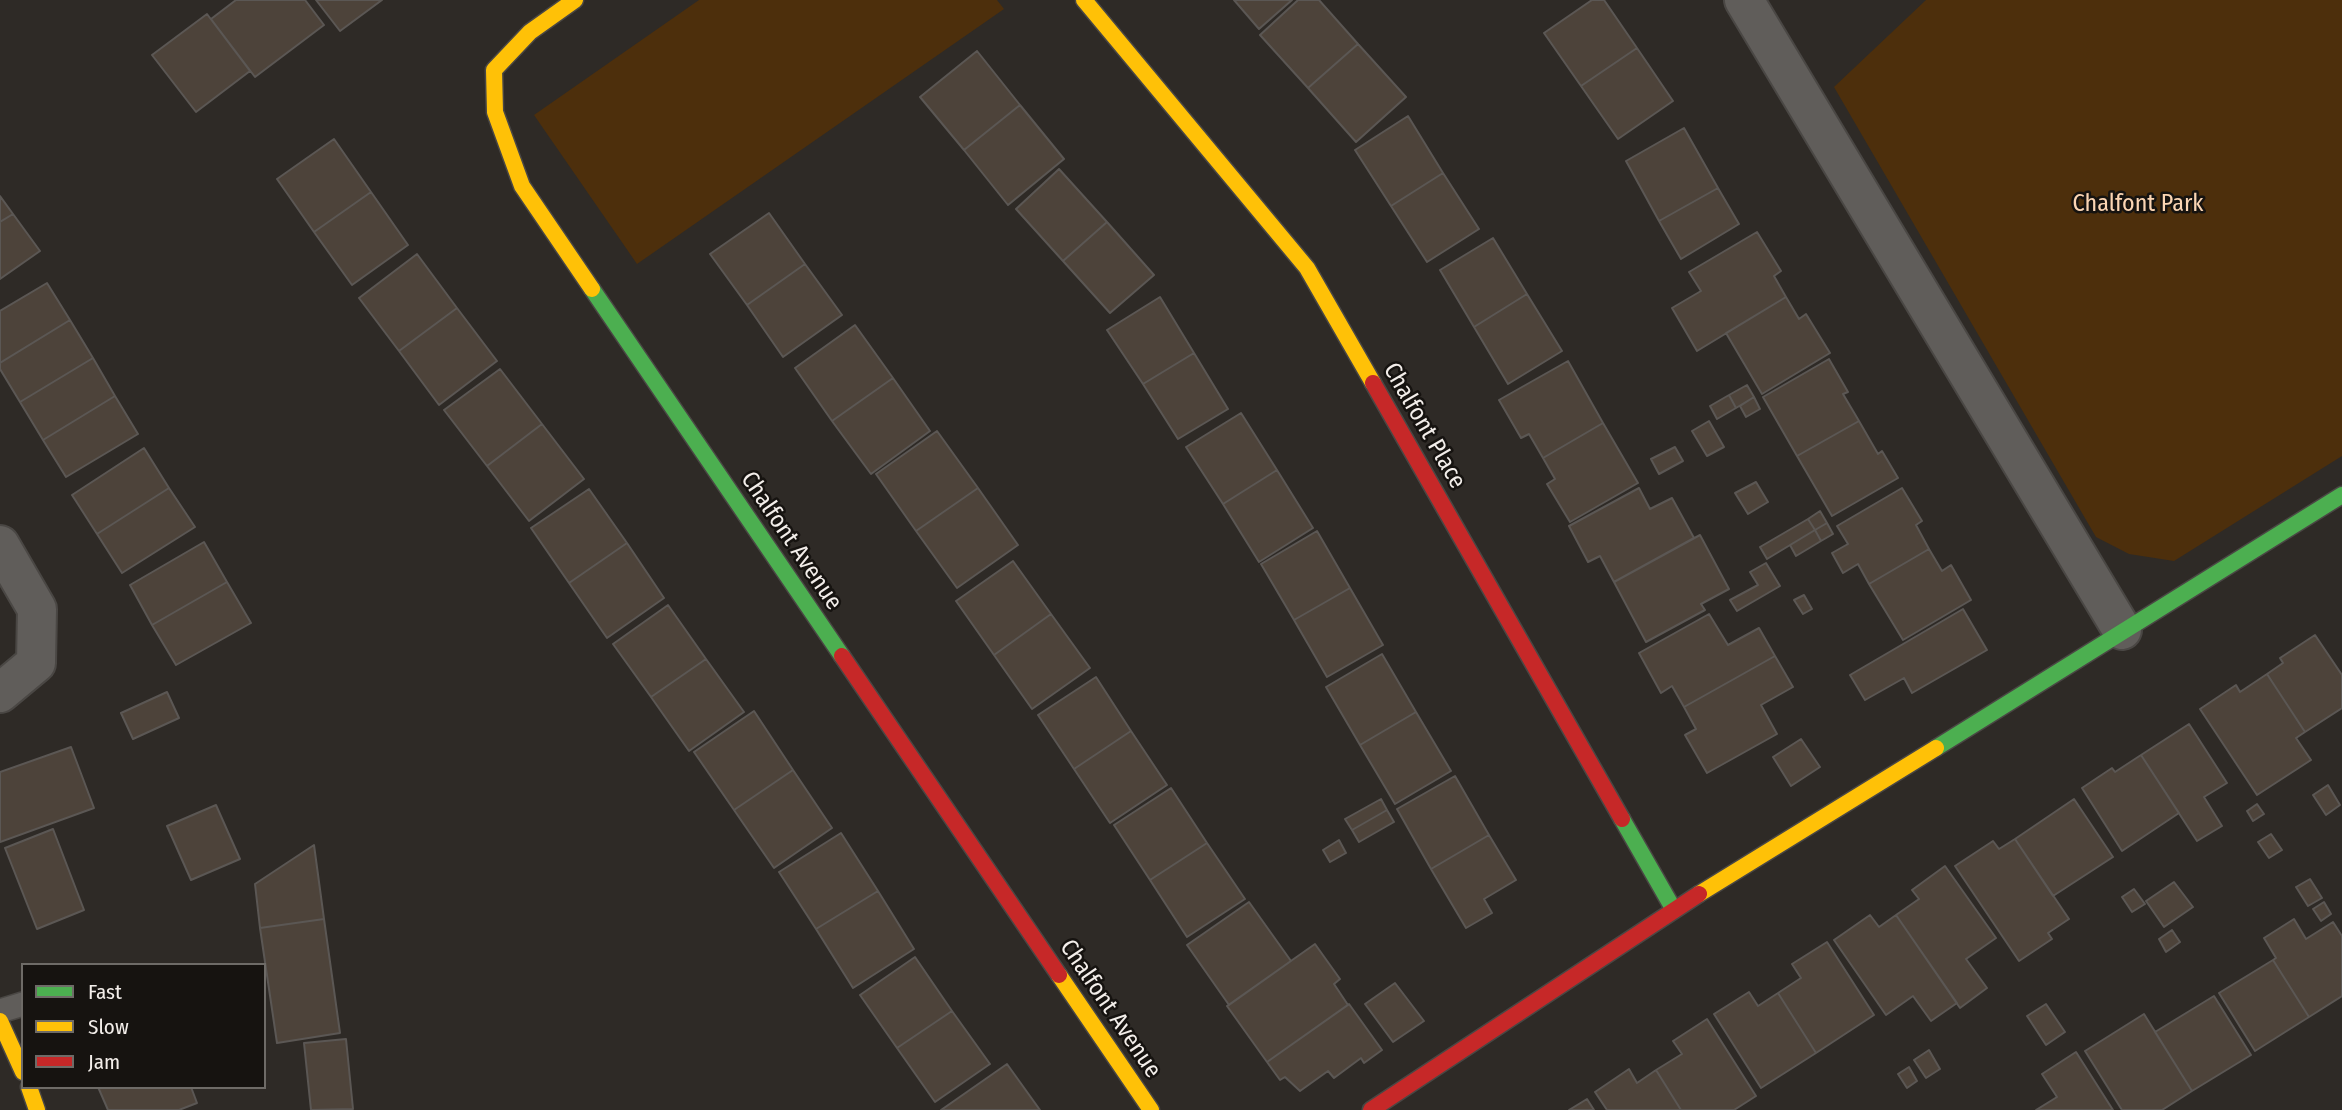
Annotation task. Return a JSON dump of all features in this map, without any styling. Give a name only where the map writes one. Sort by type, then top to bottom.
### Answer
[{"type":"street","name":"Chalfont Avenue","points":[[575,0],[530,32],[494,70],[495,112],[522,186],[1152,1110]]},
{"type":"street","name":"Chalfont Place","points":[[1083,0],[1307,268],[1674,910]]},
{"type":"street","points":[[1744,0],[2122,630]]},
{"type":"street","points":[[1371,1110],[1674,910],[2342,495]]},
{"type":"street","points":[[0,545],[37,609],[36,663],[0,693]]},
{"type":"street","points":[[0,1021],[21,1068]]},
{"type":"street","points":[[30,1089],[37,1110]]},
{"type":"lane","points":[[0,1011],[21,1005]]},
{"type":"green space","points":[[699,0],[997,0],[1004,9],[637,264],[534,115]]},
{"type":"green space","name":"Chalfont Park","points":[[1926,0],[2342,0],[2342,456],[2174,561],[2129,554],[2096,537],[1834,87]]},
{"type":"building","points":[[236,0],[305,0],[324,25],[255,77],[211,19]]},
{"type":"building","points":[[316,0],[382,0],[340,31]]},
{"type":"building","points":[[1234,0],[1292,0],[1259,29]]},
{"type":"building","points":[[1298,0],[1319,0],[1358,44],[1308,88],[1260,35]]},
{"type":"building","points":[[1592,0],[1604,0],[1637,48],[1581,86],[1544,33]]},
{"type":"building","points":[[207,14],[250,71],[196,112],[152,55]]},
{"type":"building","points":[[1358,44],[1406,97],[1356,142],[1308,88]]},
{"type":"building","points":[[1637,48],[1673,101],[1618,139],[1581,86]]},
{"type":"building","points":[[977,51],[1020,105],[964,150],[920,97]]},
{"type":"building","points":[[1020,105],[1064,159],[1008,205],[964,150]]},
{"type":"building","points":[[1408,116],[1443,173],[1391,206],[1355,150]]},
{"type":"building","points":[[1684,128],[1718,188],[1659,221],[1626,161]]},
{"type":"building","points":[[334,139],[371,192],[314,232],[277,179]]},
{"type":"building","points":[[1059,169],[1107,222],[1063,261],[1016,209]]},
{"type":"building","points":[[1443,173],[1479,229],[1427,262],[1391,206]]},
{"type":"building","points":[[1718,188],[1739,224],[1681,259],[1659,221]]},
{"type":"building","points":[[371,192],[408,245],[352,285],[314,232]]},
{"type":"building","points":[[0,196],[13,214],[0,222]]},
{"type":"building","points":[[769,213],[805,264],[747,305],[710,254]]},
{"type":"building","points":[[13,214],[40,251],[0,279],[0,222]]},
{"type":"building","points":[[1107,222],[1154,275],[1110,313],[1063,261]]},
{"type":"building","points":[[1757,232],[1781,271],[1774,276],[1786,297],[1697,351],[1672,308],[1701,291],[1689,272]]},
{"type":"building","points":[[1493,238],[1527,294],[1474,327],[1440,270]]},
{"type":"building","points":[[417,254],[457,308],[399,351],[359,298]]},
{"type":"building","points":[[805,264],[842,315],[783,357],[747,305]]},
{"type":"building","points":[[47,283],[70,320],[0,363],[0,311]]},
{"type":"building","points":[[1527,294],[1562,351],[1508,384],[1474,327]]},
{"type":"building","points":[[1160,297],[1194,353],[1143,384],[1107,330]]},
{"type":"building","points":[[1786,297],[1799,319],[1806,314],[1830,353],[1762,394],[1726,333]]},
{"type":"building","points":[[457,308],[497,361],[439,405],[399,351]]},
{"type":"building","points":[[70,320],[93,358],[20,402],[0,369],[0,363]]},
{"type":"building","points":[[855,325],[893,378],[832,421],[795,368]]},
{"type":"building","points":[[1194,353],[1228,409],[1178,439],[1143,384]]},
{"type":"building","points":[[93,358],[115,396],[43,440],[20,402]]},
{"type":"building","points":[[1829,359],[1848,392],[1843,394],[1859,421],[1797,456],[1763,397]]},
{"type":"building","points":[[1568,361],[1603,423],[1543,458],[1529,434],[1521,438],[1499,400]]},
{"type":"building","points":[[500,369],[542,424],[487,466],[444,410]]},
{"type":"building","points":[[893,378],[930,431],[871,474],[832,421]]},
{"type":"building","points":[[1747,385],[1754,397],[1736,408],[1729,395]]},
{"type":"building","points":[[1729,395],[1736,408],[1717,419],[1710,406]]},
{"type":"building","points":[[115,396],[138,434],[66,477],[43,440]]},
{"type":"building","points":[[1754,397],[1760,409],[1746,417],[1740,406]]},
{"type":"building","points":[[1241,413],[1277,470],[1223,504],[1186,447]]},
{"type":"building","points":[[1709,421],[1724,447],[1707,456],[1692,431]]},
{"type":"building","points":[[1859,421],[1878,454],[1882,451],[1898,478],[1832,516],[1797,456]]},
{"type":"building","points":[[1603,423],[1638,483],[1570,522],[1547,484],[1555,479],[1543,458]]},
{"type":"building","points":[[542,424],[584,479],[529,521],[487,466]]},
{"type":"building","points":[[937,431],[978,488],[916,531],[876,474]]},
{"type":"building","points":[[1675,447],[1683,461],[1659,474],[1651,459]]},
{"type":"building","points":[[144,448],[169,488],[97,534],[72,495]]},
{"type":"building","points":[[1277,470],[1313,528],[1259,562],[1223,504]]},
{"type":"building","points":[[1756,482],[1768,502],[1748,514],[1735,493]]},
{"type":"building","points":[[169,488],[195,527],[122,573],[97,534]]},
{"type":"building","points":[[978,488],[1018,545],[957,588],[916,531]]},
{"type":"building","points":[[1639,488],[1650,509],[1672,498],[1694,538],[1614,582],[1600,556],[1588,562],[1569,526]]},
{"type":"building","points":[[1902,488],[1922,521],[1916,525],[1929,549],[1869,584],[1858,564],[1843,573],[1832,553],[1848,544],[1837,526]]},
{"type":"building","points":[[589,489],[627,543],[569,583],[531,528]]},
{"type":"building","points":[[1820,511],[1827,523],[1815,530],[1808,519]]},
{"type":"building","points":[[1808,519],[1815,530],[1767,559],[1760,547]]},
{"type":"building","points":[[1827,523],[1833,534],[1821,541],[1815,530]]},
{"type":"building","points":[[1815,530],[1821,541],[1796,556],[1790,545]]},
{"type":"building","points":[[1317,531],[1350,588],[1294,620],[1261,564]]},
{"type":"building","points":[[1700,535],[1729,589],[1701,604],[1705,610],[1646,642],[1614,582]]},
{"type":"building","points":[[204,542],[227,582],[152,625],[130,585]]},
{"type":"building","points":[[627,543],[664,598],[607,638],[569,583]]},
{"type":"building","points":[[1929,549],[1942,571],[1951,565],[1971,600],[1903,640],[1869,584]]},
{"type":"building","points":[[1013,561],[1051,614],[994,655],[956,601]]},
{"type":"building","points":[[1766,563],[1780,586],[1737,611],[1730,600],[1758,585],[1750,572]]},
{"type":"building","points":[[227,582],[251,623],[176,665],[152,625]]},
{"type":"building","points":[[1350,588],[1383,645],[1327,677],[1294,620]]},
{"type":"building","points":[[1804,595],[1812,609],[1803,614],[1794,600]]},
{"type":"building","points":[[668,605],[706,659],[651,697],[613,644]]},
{"type":"building","points":[[1963,609],[1987,650],[1912,693],[1904,678],[1865,700],[1850,675]]},
{"type":"building","points":[[1051,614],[1090,668],[1032,709],[994,655]]},
{"type":"building","points":[[1709,614],[1728,645],[1759,628],[1775,656],[1684,707],[1672,686],[1661,693],[1639,653]]},
{"type":"building","points":[[2315,635],[2342,675],[2342,708],[2305,732],[2267,674],[2283,663],[2280,658]]},
{"type":"building","points":[[1382,654],[1416,712],[1360,745],[1326,687]]},
{"type":"building","points":[[1775,656],[1793,687],[1761,705],[1777,734],[1707,773],[1685,735],[1696,729],[1684,707]]},
{"type":"building","points":[[706,659],[744,712],[689,751],[651,697]]},
{"type":"building","points":[[2267,674],[2305,732],[2296,738],[2311,760],[2257,795],[2200,709],[2236,685],[2240,692]]},
{"type":"building","points":[[1096,677],[1131,731],[1074,769],[1038,715]]},
{"type":"building","points":[[167,692],[179,718],[133,739],[121,713]]},
{"type":"building","points":[[754,711],[793,770],[734,810],[694,752]]},
{"type":"building","points":[[1416,712],[1451,771],[1395,804],[1360,745]]},
{"type":"building","points":[[2189,724],[2227,783],[2204,797],[2222,826],[2197,841],[2141,755]]},
{"type":"building","points":[[1131,731],[1167,785],[1110,823],[1074,769]]},
{"type":"building","points":[[1801,739],[1820,767],[1791,786],[1773,757]]},
{"type":"building","points":[[71,747],[94,808],[0,842],[0,772]]},
{"type":"building","points":[[2141,755],[2179,813],[2122,851],[2082,788],[2112,768],[2115,772]]},
{"type":"building","points":[[793,770],[832,828],[774,868],[734,810]]},
{"type":"building","points":[[1455,776],[1489,835],[1431,869],[1397,809]]},
{"type":"building","points":[[2328,785],[2340,805],[2326,815],[2313,795]]},
{"type":"building","points":[[1171,788],[1207,843],[1150,880],[1114,825]]},
{"type":"building","points":[[1381,799],[1387,810],[1352,830],[1345,819]]},
{"type":"building","points":[[2074,799],[2113,857],[2053,896],[2015,839]]},
{"type":"building","points":[[2257,804],[2264,814],[2253,821],[2247,811]]},
{"type":"building","points":[[216,805],[240,859],[191,880],[167,826]]},
{"type":"building","points":[[1387,810],[1394,822],[1359,842],[1352,830]]},
{"type":"building","points":[[53,829],[84,910],[37,929],[5,848]]},
{"type":"building","points":[[841,833],[878,891],[816,929],[779,872]]},
{"type":"building","points":[[2271,834],[2282,850],[2269,858],[2258,842]]},
{"type":"building","points":[[1489,835],[1516,880],[1484,899],[1492,913],[1466,928],[1431,869]]},
{"type":"building","points":[[2015,839],[2069,919],[2048,933],[2052,939],[2019,961],[1955,866],[1993,841],[1999,849]]},
{"type":"building","points":[[1339,840],[1346,853],[1330,862],[1323,850]]},
{"type":"building","points":[[1207,843],[1245,899],[1187,937],[1150,880]]},
{"type":"building","points":[[314,845],[324,919],[260,928],[255,884]]},
{"type":"building","points":[[1945,866],[1996,938],[1966,959],[1987,988],[1960,1008],[1896,915],[1919,899],[1912,890]]},
{"type":"building","points":[[2310,879],[2322,898],[2308,906],[2296,887]]},
{"type":"building","points":[[2174,882],[2193,907],[2164,927],[2146,901]]},
{"type":"building","points":[[2134,889],[2145,904],[2132,912],[2122,897]]},
{"type":"building","points":[[878,891],[914,949],[853,988],[816,929]]},
{"type":"building","points":[[1249,902],[1291,961],[1229,1005],[1187,945]]},
{"type":"building","points":[[2324,902],[2331,914],[2321,921],[2313,909]]},
{"type":"building","points":[[1870,915],[1879,927],[1896,915],[1957,1003],[1931,1021],[1913,996],[1886,1015],[1834,940]]},
{"type":"building","points":[[324,919],[340,1033],[277,1043],[260,928]]},
{"type":"building","points":[[2294,919],[2306,939],[2333,922],[2342,936],[2342,996],[2309,1017],[2273,960],[2276,958],[2264,938]]},
{"type":"building","points":[[2172,930],[2180,942],[2166,952],[2159,939]]},
{"type":"building","points":[[1827,942],[1874,1015],[1816,1053],[1778,993],[1801,978],[1792,964]]},
{"type":"building","points":[[1315,944],[1340,979],[1334,984],[1348,1005],[1267,1062],[1227,1006]]},
{"type":"building","points":[[915,957],[952,1011],[897,1048],[860,995]]},
{"type":"building","points":[[2273,960],[2309,1017],[2255,1051],[2219,993]]},
{"type":"building","points":[[1395,983],[1424,1021],[1393,1042],[1365,1004]]},
{"type":"building","points":[[1749,992],[1758,1006],[1778,993],[1816,1053],[1761,1088],[1714,1014]]},
{"type":"building","points":[[2214,996],[2251,1055],[2192,1091],[2155,1032]]},
{"type":"building","points":[[1349,1004],[1382,1050],[1364,1063],[1361,1058],[1334,1078],[1328,1071],[1300,1091],[1285,1077],[1280,1080],[1267,1062]]},
{"type":"building","points":[[2046,1004],[2065,1032],[2046,1045],[2027,1016]]},
{"type":"building","points":[[952,1011],[990,1064],[935,1102],[897,1048]]},
{"type":"building","points":[[2144,1014],[2192,1091],[2162,1110],[2122,1110],[2085,1051]]},
{"type":"building","points":[[1707,1019],[1756,1096],[1734,1110],[1681,1110],[1656,1070],[1682,1054],[1673,1041]]},
{"type":"building","points":[[346,1039],[353,1109],[311,1110],[304,1043]]},
{"type":"building","points":[[1929,1050],[1940,1069],[1926,1078],[1914,1060]]},
{"type":"building","points":[[2076,1052],[2113,1110],[2036,1110],[2057,1097],[2042,1074]]},
{"type":"building","points":[[1007,1064],[1040,1110],[941,1110]]},
{"type":"building","points":[[1909,1067],[1917,1081],[1907,1088],[1898,1074]]},
{"type":"building","points":[[1629,1069],[1637,1083],[1656,1070],[1681,1110],[1607,1110],[1595,1092]]},
{"type":"building","points":[[99,1089],[192,1089],[197,1103],[179,1110],[108,1110]]},
{"type":"building","points":[[1587,1099],[1594,1110],[1569,1110]]},
{"type":"traffic: fast","points":[[592,289],[842,656]]},
{"type":"traffic: fast","points":[[1936,748],[2342,495]]},
{"type":"traffic: fast","points":[[1622,819],[1674,910]]},
{"type":"traffic: slow","points":[[575,0],[530,32],[494,70],[495,112],[522,186],[592,289]]},
{"type":"traffic: slow","points":[[1084,0],[1307,268],[1373,383]]},
{"type":"traffic: slow","points":[[1699,894],[1936,748]]},
{"type":"traffic: slow","points":[[1059,975],[1151,1110]]},
{"type":"traffic: slow","points":[[0,1021],[21,1068]]},
{"type":"traffic: slow","points":[[30,1089],[37,1110]]},
{"type":"traffic: jam","points":[[1373,383],[1622,819]]},
{"type":"traffic: jam","points":[[842,656],[1059,975]]},
{"type":"traffic: jam","points":[[1371,1110],[1699,894]]}]
